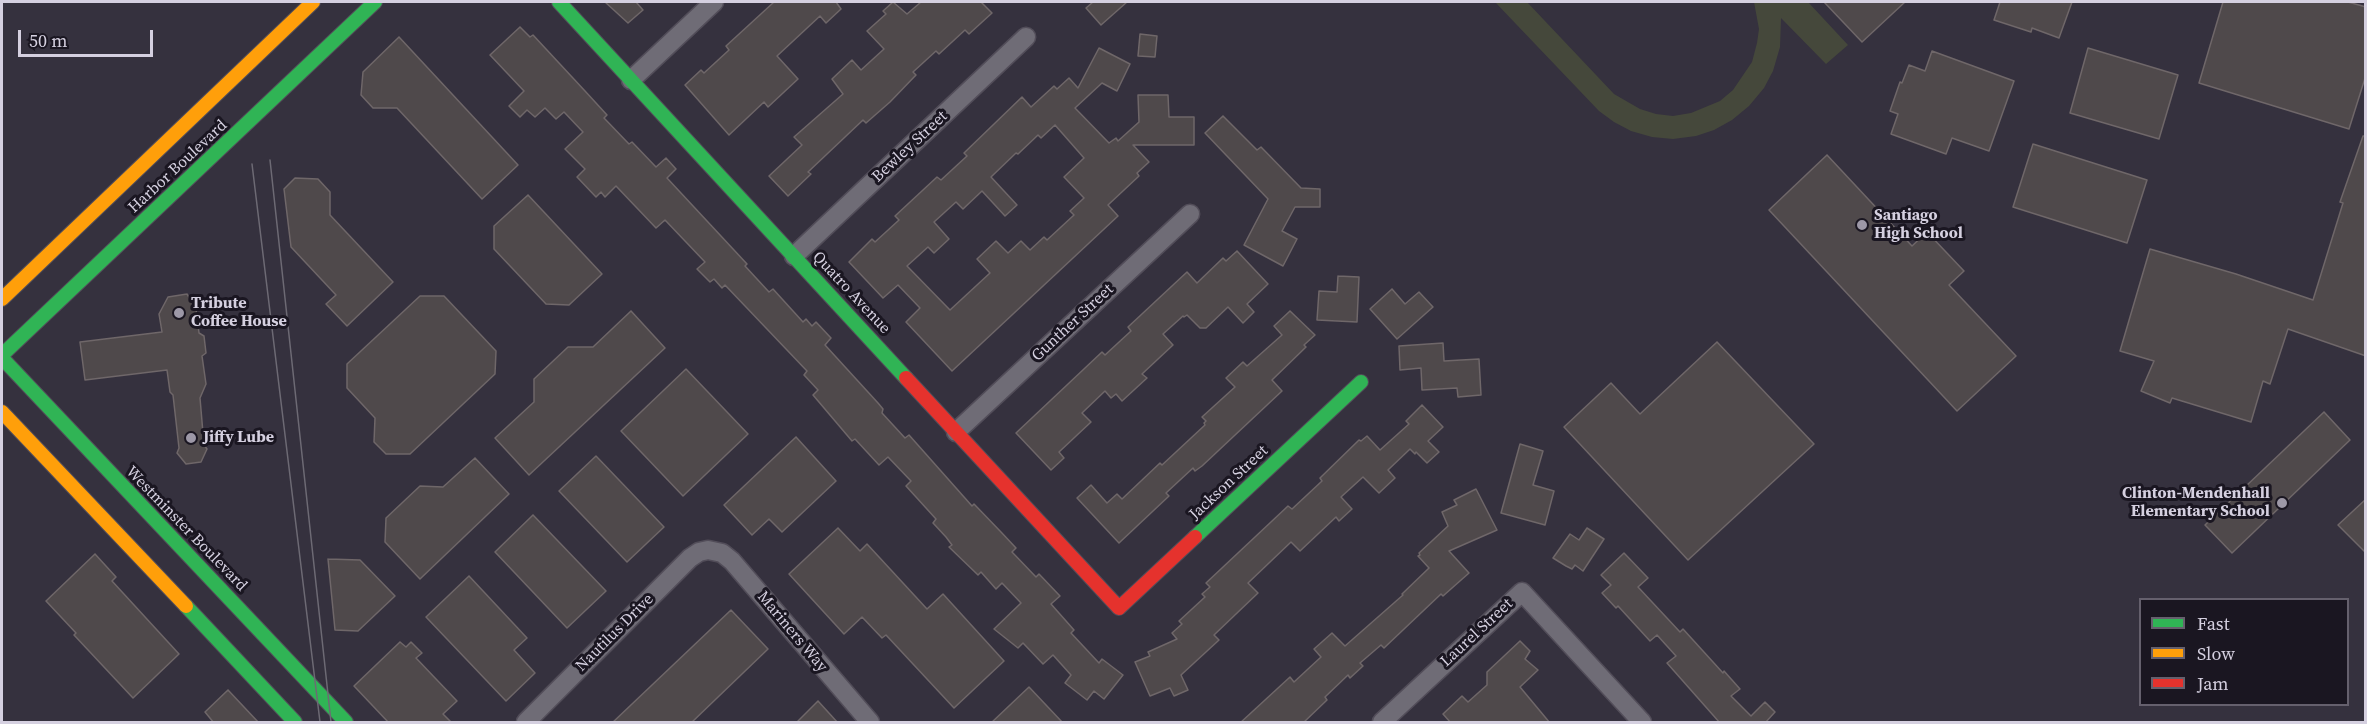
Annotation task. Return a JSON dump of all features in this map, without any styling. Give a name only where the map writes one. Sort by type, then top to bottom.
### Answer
[{"type":"main road","name":"Harbor Boulevard","points":[[2,298],[247,72],[313,2]]},
{"type":"main road","name":"Harbor Boulevard","points":[[2,357],[269,96],[375,2]]},
{"type":"main road","name":"Quatro Avenue","points":[[558,2],[1119,608]]},
{"type":"main road","name":"Westminster Boulevard","points":[[2,357],[346,723]]},
{"type":"main road","name":"Jackson Street","points":[[1119,608],[1361,382]]},
{"type":"main road","points":[[2,412],[295,723]]},
{"type":"street","points":[[631,80],[714,2]]},
{"type":"street","name":"Bewley Street","points":[[794,256],[1026,37]]},
{"type":"street","name":"Gunther Street","points":[[956,432],[1190,214]]},
{"type":"street","name":"Nautilus Drive","points":[[526,723],[690,558],[699,552],[708,550]]},
{"type":"street","name":"Mariners Way","points":[[708,550],[722,553],[732,561],[870,723]]},
{"type":"street","name":"Laurel Street","points":[[1382,723],[1522,592],[1642,723]]},
{"type":"green space","points":[[1495,2],[1527,2],[1614,94],[1640,109],[1656,114],[1673,116],[1691,113],[1720,101],[1733,90],[1752,62],[1757,43],[1759,29],[1754,2],[1808,2],[1848,45],[1826,64],[1781,18],[1780,47],[1773,71],[1764,88],[1749,106],[1732,120],[1714,130],[1696,136],[1673,139],[1652,137],[1631,131],[1599,111]]},
{"type":"building","points":[[605,2],[636,2],[643,10],[628,23]]},
{"type":"building","points":[[774,2],[836,2],[841,9],[826,23],[820,16],[777,56],[798,79],[768,107],[764,102],[729,135],[685,85],[701,70],[704,73],[729,50],[726,46]]},
{"type":"building","points":[[893,2],[907,14],[921,2],[981,2],[992,13],[969,34],[965,30],[939,54],[936,51],[913,72],[916,75],[890,102],[866,123],[863,120],[808,172],[811,174],[788,196],[769,176],[802,145],[794,137],[843,94],[832,79],[852,60],[861,70],[884,49],[867,31],[886,14],[883,11]]},
{"type":"building","points":[[1093,2],[1127,2],[1101,25],[1086,8]]},
{"type":"building","points":[[1824,2],[1905,2],[1862,42]]},
{"type":"building","points":[[2000,2],[2072,2],[2059,38],[2032,28],[2031,32],[1994,20]]},
{"type":"building","points":[[2223,2],[2348,2],[2366,7],[2366,75],[2349,129],[2199,83]]},
{"type":"building","points":[[520,27],[530,37],[533,35],[607,115],[604,118],[629,144],[632,142],[656,167],[666,158],[676,169],[667,178],[747,264],[745,266],[769,292],[773,289],[803,322],[806,319],[812,326],[816,322],[831,338],[825,345],[878,403],[883,409],[882,413],[905,438],[909,435],[972,506],[974,504],[1016,548],[1012,552],[1036,577],[1039,574],[1060,596],[1051,604],[1074,630],[1071,633],[1099,663],[1102,659],[1123,675],[1104,699],[1094,691],[1087,700],[1065,683],[1071,675],[1053,655],[1043,664],[1023,643],[1018,648],[994,629],[1021,603],[1002,583],[996,589],[981,572],[978,575],[949,547],[952,545],[933,523],[936,519],[906,486],[911,481],[888,457],[879,465],[855,439],[852,441],[813,395],[818,390],[804,375],[807,371],[725,285],[722,288],[714,279],[710,282],[697,269],[705,262],[665,220],[656,228],[616,186],[605,197],[601,192],[596,197],[577,177],[585,169],[565,149],[583,132],[564,112],[556,119],[545,108],[535,117],[527,110],[520,117],[509,106],[524,91],[490,55]]},
{"type":"building","points":[[1140,34],[1157,36],[1155,57],[1138,56]]},
{"type":"building","points":[[399,37],[518,165],[482,199],[397,108],[373,108],[361,95],[363,72]]},
{"type":"building","points":[[1099,48],[1130,64],[1117,91],[1102,83],[1075,108],[1109,143],[1116,138],[1118,141],[1139,122],[1138,95],[1168,95],[1169,117],[1194,117],[1194,145],[1133,145],[1149,162],[1137,173],[1139,176],[1108,205],[1118,216],[952,371],[906,322],[920,308],[898,285],[883,298],[849,262],[872,239],[875,242],[899,220],[895,216],[937,177],[941,180],[967,156],[964,153],[1022,97],[1031,107],[1054,86],[1057,89],[1069,78],[1078,88]],"holes":[[[1055,125],[1084,158],[1064,177],[1084,198],[1070,211],[1074,215],[1047,240],[1044,237],[1030,250],[1021,241],[1008,253],[996,241],[977,259],[990,273],[950,310],[907,266],[928,247],[934,253],[949,239],[934,222],[956,202],[963,209],[982,191],[1005,216],[1017,205],[991,177],[1038,135],[1041,138]]]},
{"type":"building","points":[[2088,48],[2178,75],[2159,139],[2070,113]]},
{"type":"building","points":[[1932,51],[2014,81],[1989,151],[1952,138],[1946,154],[1891,134],[1898,114],[1890,111],[1900,82],[1902,83],[1909,65],[1925,71]]},
{"type":"building","points":[[1223,116],[1257,150],[1261,147],[1301,188],[1320,189],[1320,207],[1295,207],[1282,231],[1297,239],[1283,266],[1244,245],[1268,199],[1205,133]]},
{"type":"building","points":[[2363,136],[2366,136],[2366,356],[2288,329],[2270,384],[2263,381],[2251,422],[2172,398],[2170,403],[2141,391],[2154,361],[2120,351],[2150,249],[2236,274],[2313,300],[2343,203],[2340,202]]},
{"type":"building","points":[[2033,144],[2147,180],[2127,243],[2013,207]]},
{"type":"building","points":[[1827,155],[1912,246],[1927,232],[1964,271],[1949,285],[2016,356],[1957,411],[1769,210]]},
{"type":"building","points":[[295,178],[318,179],[330,192],[330,215],[393,282],[347,326],[326,304],[336,295],[291,247],[284,189]]},
{"type":"building","points":[[528,195],[602,274],[569,305],[546,304],[494,249],[494,226]]},
{"type":"building","points":[[1237,251],[1268,284],[1247,304],[1254,312],[1243,323],[1228,307],[1206,328],[1200,328],[1187,315],[1183,316],[1163,334],[1173,345],[1142,374],[1147,378],[1122,401],[1116,394],[1111,398],[1105,391],[1082,413],[1091,422],[1059,452],[1064,458],[1051,470],[1016,433],[1102,352],[1105,355],[1131,331],[1128,327],[1187,272],[1197,283],[1223,258],[1226,261]]},
{"type":"building","points":[[1338,276],[1359,277],[1357,322],[1317,320],[1319,291],[1337,292]]},
{"type":"building","points":[[1392,289],[1405,304],[1419,292],[1433,307],[1397,339],[1370,309]]},
{"type":"building","points":[[187,294],[196,309],[199,333],[204,336],[206,353],[202,356],[206,384],[200,398],[204,445],[207,449],[201,462],[186,464],[177,453],[179,448],[173,395],[170,392],[167,370],[85,380],[80,342],[162,332],[159,314],[168,297]]},
{"type":"building","points":[[420,296],[444,296],[496,351],[495,374],[410,454],[386,454],[374,442],[375,418],[347,388],[347,364]]},
{"type":"building","points":[[631,311],[665,348],[529,475],[495,438],[534,402],[534,379],[568,347],[593,347]]},
{"type":"building","points":[[1290,311],[1315,335],[1272,380],[1282,391],[1202,466],[1195,471],[1193,468],[1166,493],[1169,496],[1119,543],[1077,498],[1091,485],[1107,503],[1117,494],[1122,499],[1160,463],[1162,465],[1205,425],[1206,421],[1202,417],[1235,387],[1226,378],[1243,362],[1247,366],[1282,335],[1274,326]]},
{"type":"building","points":[[1717,342],[1814,444],[1688,560],[1564,427],[1611,383],[1640,414]]},
{"type":"building","points":[[1443,343],[1444,361],[1479,359],[1481,395],[1458,397],[1457,388],[1422,390],[1421,368],[1400,370],[1399,346]]},
{"type":"building","points":[[686,369],[748,434],[683,496],[621,431]]},
{"type":"building","points":[[1422,405],[1443,427],[1428,441],[1439,452],[1427,463],[1410,449],[1388,470],[1395,478],[1379,493],[1363,477],[1341,497],[1352,509],[1339,521],[1336,517],[1300,551],[1291,542],[1248,583],[1258,593],[1214,635],[1219,640],[1181,675],[1188,690],[1174,696],[1170,688],[1150,696],[1135,662],[1150,656],[1148,652],[1177,639],[1172,633],[1182,624],[1179,621],[1205,597],[1202,594],[1210,587],[1206,583],[1288,506],[1292,509],[1322,481],[1320,478],[1359,440],[1367,436],[1380,450],[1409,424],[1406,421]]},
{"type":"building","points":[[2324,412],[2350,440],[2232,553],[2205,525]]},
{"type":"building","points":[[796,437],[836,481],[782,532],[769,519],[752,535],[724,505]]},
{"type":"building","points":[[1520,444],[1543,451],[1533,485],[1554,491],[1545,525],[1501,513]]},
{"type":"building","points":[[596,456],[664,527],[627,562],[559,491]]},
{"type":"building","points":[[475,458],[509,494],[420,579],[385,542],[386,518],[420,486],[443,487]]},
{"type":"building","points":[[1476,489],[1497,530],[1449,551],[1469,573],[1443,596],[1441,594],[1384,648],[1381,645],[1360,663],[1363,666],[1350,678],[1348,675],[1303,723],[1240,723],[1290,677],[1294,682],[1321,657],[1314,649],[1332,633],[1345,646],[1403,595],[1429,568],[1418,556],[1448,526],[1442,512],[1457,505],[1454,500]]},
{"type":"building","points":[[2366,499],[2366,553],[2338,525]]},
{"type":"building","points":[[533,515],[606,591],[567,628],[495,552]]},
{"type":"building","points":[[838,528],[860,551],[867,544],[927,609],[943,594],[1004,661],[954,708],[886,635],[882,638],[862,617],[844,634],[789,574]]},
{"type":"building","points":[[1587,528],[1604,539],[1583,571],[1575,565],[1572,569],[1553,558],[1570,534],[1579,540]]},
{"type":"building","points":[[1624,553],[1648,578],[1638,587],[1680,632],[1683,629],[1740,689],[1731,696],[1751,716],[1765,702],[1775,712],[1765,723],[1720,723],[1667,663],[1676,656],[1657,635],[1650,641],[1618,606],[1616,608],[1602,593],[1611,585],[1601,575]]},
{"type":"building","points":[[95,554],[116,577],[112,581],[179,654],[133,698],[74,635],[76,633],[46,601]]},
{"type":"building","points":[[328,559],[360,560],[395,596],[358,631],[335,630]]},
{"type":"building","points":[[469,576],[527,638],[514,650],[535,673],[506,701],[426,617]]},
{"type":"building","points":[[731,610],[768,649],[691,723],[612,723]]},
{"type":"building","points":[[1520,641],[1530,651],[1525,659],[1538,670],[1520,687],[1550,723],[1451,723],[1443,714],[1462,696],[1468,702],[1487,685],[1487,672]]},
{"type":"building","points":[[400,642],[406,647],[411,642],[422,653],[416,658],[457,701],[443,714],[452,723],[389,723],[354,686]]},
{"type":"building","points":[[1029,687],[1063,723],[991,723]]},
{"type":"building","points":[[228,690],[259,723],[214,723],[205,712]]},
{"type":"building","points":[[818,701],[838,723],[796,723]]},
{"type":"tram line","points":[[270,160],[331,722]]},
{"type":"tram line","points":[[252,164],[320,722]]},
{"type":"traffic: fast","points":[[2,355],[375,2]]},
{"type":"traffic: fast","points":[[559,2],[906,378]]},
{"type":"traffic: fast","points":[[2,358],[346,722]]},
{"type":"traffic: fast","points":[[1195,537],[1361,382]]},
{"type":"traffic: fast","points":[[186,606],[295,722]]},
{"type":"traffic: slow","points":[[2,299],[313,2]]},
{"type":"traffic: slow","points":[[2,412],[186,606]]},
{"type":"traffic: jam","points":[[906,378],[1119,608],[1195,537]]},
{"type":"place","name":"Santiago High School","points":[[1862,225]]},
{"type":"place","name":"Tribute Coffee House","points":[[179,313]]},
{"type":"place","name":"Jiffy Lube","points":[[191,438]]},
{"type":"place","name":"Clinton-Mendenhall Elementary School","points":[[2282,503]]}]
